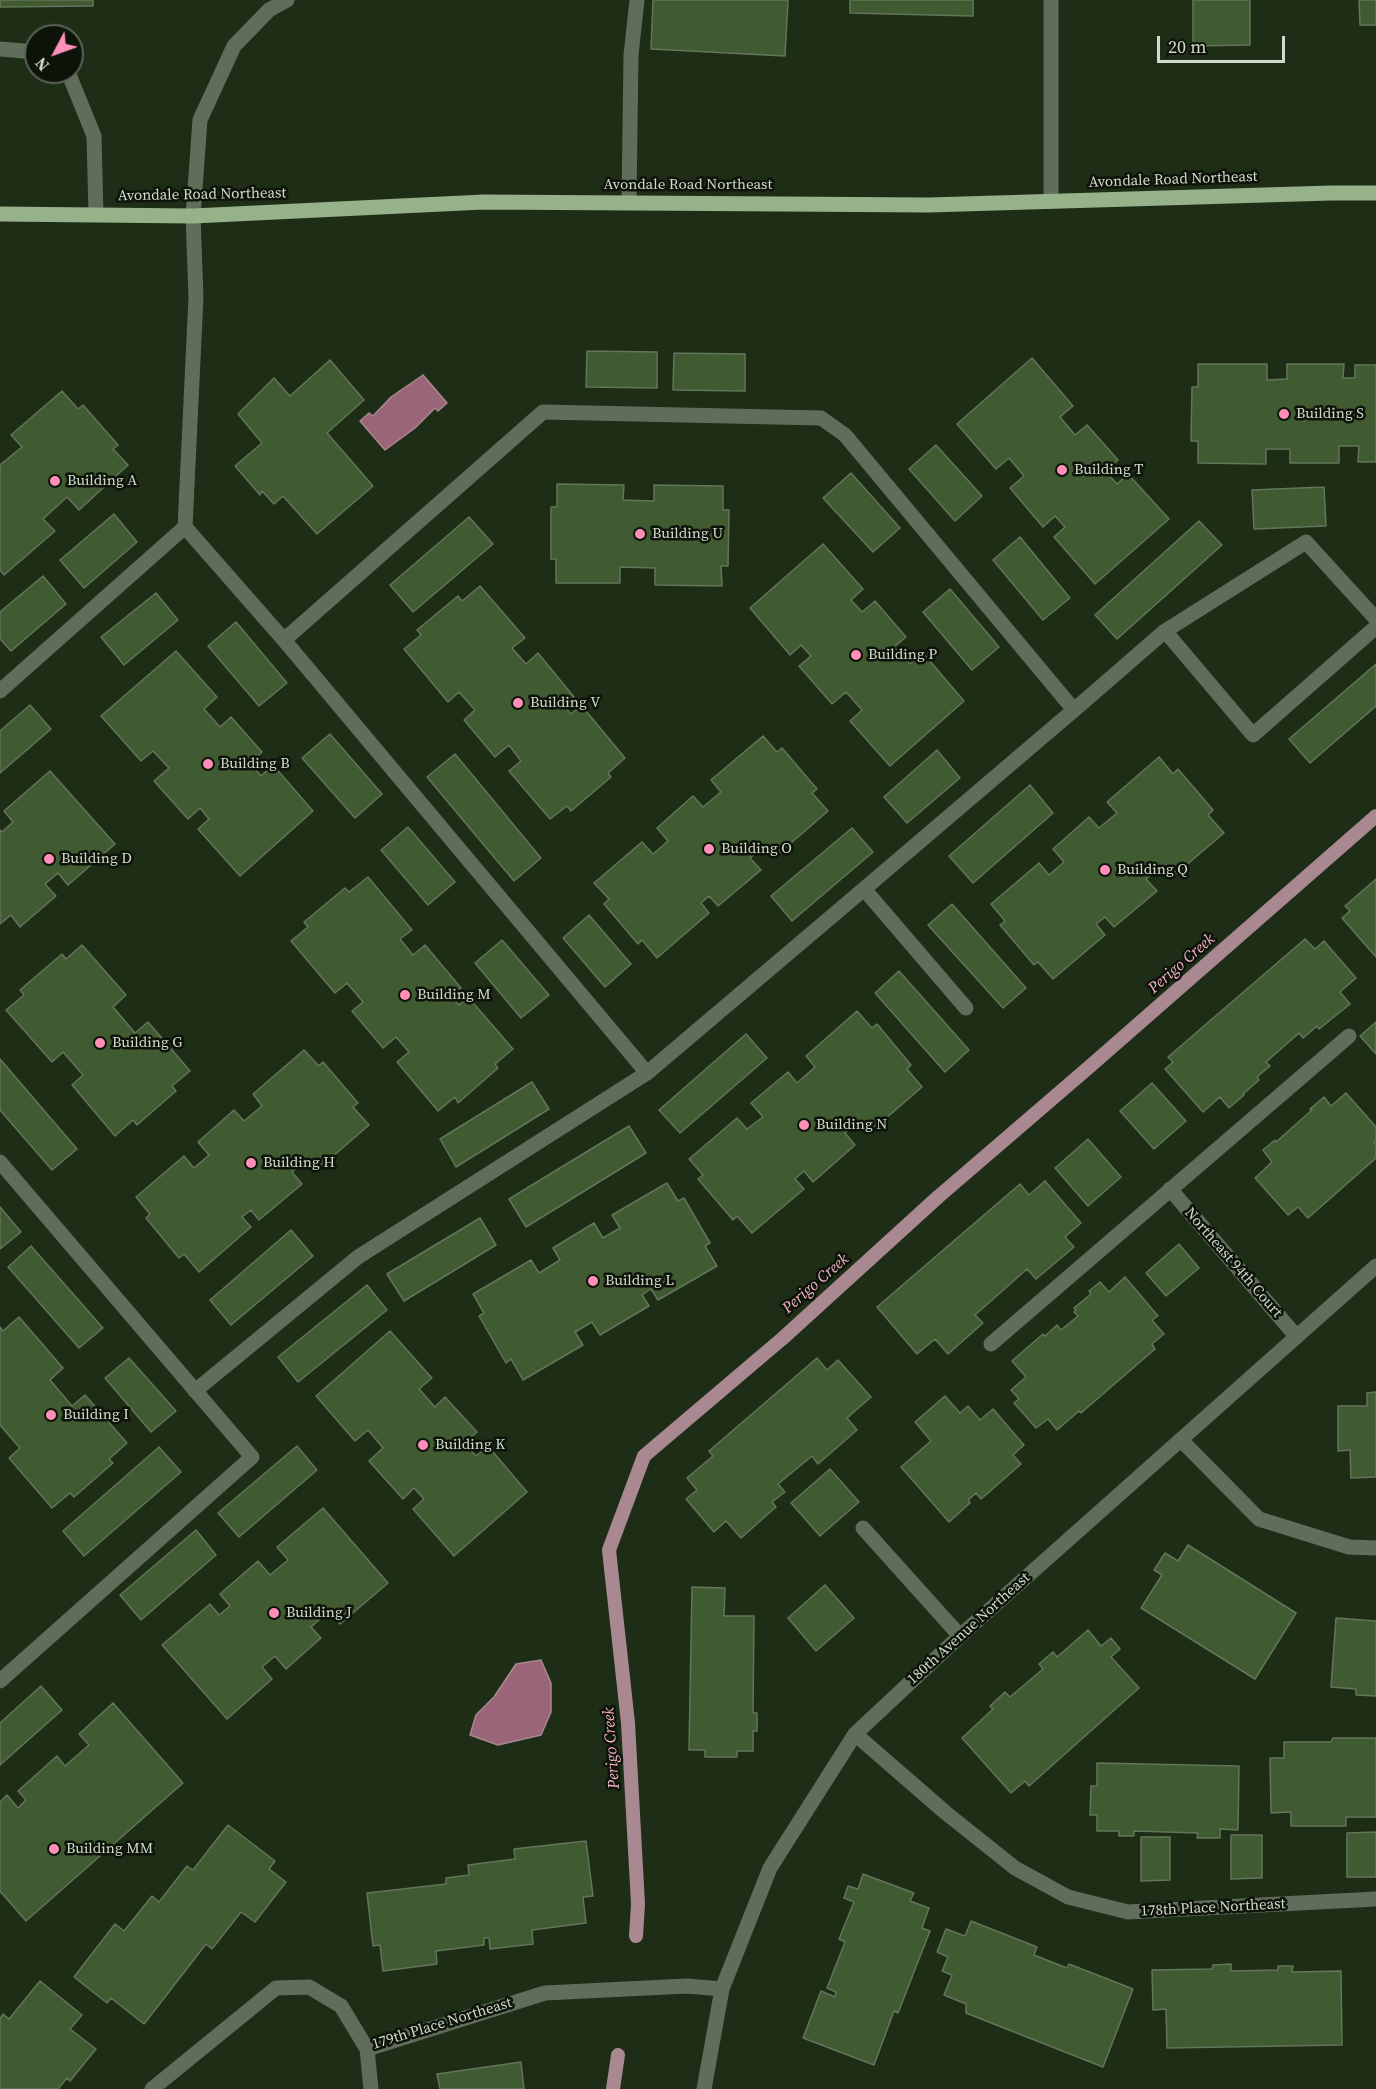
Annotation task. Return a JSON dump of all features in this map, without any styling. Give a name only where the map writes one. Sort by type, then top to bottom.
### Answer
[{"type":"main road","name":"Avondale Road Northeast","points":[[0,214],[193,216],[484,202],[928,205],[1331,193],[1376,194]]},
{"type":"street","points":[[287,0],[268,10],[234,46],[200,120],[193,216],[196,297],[185,527],[284,640],[647,1073]]},
{"type":"street","points":[[629,203],[631,55],[637,0]]},
{"type":"street","points":[[1051,0],[1051,201]]},
{"type":"street","points":[[0,49],[24,51]]},
{"type":"street","points":[[73,84],[94,136],[96,214]]},
{"type":"street","points":[[284,640],[543,412],[821,418],[845,435],[1074,710]]},
{"type":"street","points":[[0,691],[185,527]]},
{"type":"street","points":[[195,1391],[358,1257],[647,1073],[1165,631],[1306,542],[1376,619]]},
{"type":"street","points":[[1165,631],[1253,735],[1376,627]]},
{"type":"street","points":[[864,889],[966,1008]]},
{"type":"street","points":[[991,1344],[1349,1036]]},
{"type":"street","points":[[0,1162],[252,1457],[0,1681]]},
{"type":"street","name":"Northeast 94th Court","points":[[1170,1189],[1296,1336]]},
{"type":"street","name":"180th Avenue Northeast","points":[[704,2089],[722,1989],[770,1868],[855,1734],[960,1636],[1376,1266]]},
{"type":"street","points":[[1181,1440],[1259,1520],[1349,1546],[1376,1548]]},
{"type":"street","points":[[863,1528],[960,1636]]},
{"type":"street","name":"178th Place Northeast","points":[[855,1734],[946,1813],[1015,1868],[1068,1897],[1128,1912],[1376,1899]]},
{"type":"street","name":"179th Place Northeast","points":[[152,2089],[276,1988],[309,1987],[341,2006],[367,2049],[545,1993],[687,1986],[722,1989]]},
{"type":"street","points":[[367,2049],[371,2089]]},
{"type":"shaded area","points":[[423,375],[447,403],[438,411],[435,408],[415,428],[385,450],[360,421],[369,413],[373,416],[391,397]]},
{"type":"shaded area","points":[[541,1660],[551,1683],[551,1712],[541,1735],[498,1745],[470,1735],[476,1715],[494,1697],[516,1664]]},
{"type":"building","points":[[0,0],[93,0],[93,6],[0,7]]},
{"type":"building","points":[[653,0],[788,0],[785,56],[651,49]]},
{"type":"building","points":[[850,0],[973,0],[973,16],[850,13]]},
{"type":"building","points":[[1193,0],[1250,0],[1250,45],[1193,46]]},
{"type":"building","points":[[1359,0],[1376,0],[1376,25],[1360,25]]},
{"type":"building","points":[[587,351],[657,352],[657,388],[586,387]]},
{"type":"building","points":[[674,353],[745,354],[745,391],[673,390]]},
{"type":"building","name":"Building T","points":[[1032,358],[1073,406],[1060,417],[1075,435],[1087,425],[1118,460],[1105,471],[1117,484],[1128,474],[1169,519],[1095,584],[1054,537],[1065,527],[1055,516],[1043,527],[1010,488],[1024,476],[1009,458],[996,469],[957,424]]},
{"type":"building","points":[[330,360],[364,400],[327,433],[373,486],[317,534],[283,496],[274,504],[262,491],[260,495],[235,466],[262,443],[238,414],[274,378],[290,396]]},
{"type":"building","name":"Building S","points":[[1198,364],[1267,364],[1267,380],[1287,379],[1287,364],[1344,364],[1343,378],[1355,378],[1355,365],[1376,365],[1376,462],[1358,462],[1359,446],[1339,446],[1339,463],[1290,463],[1290,449],[1266,449],[1266,464],[1198,463],[1198,441],[1191,441],[1192,387],[1198,387]]},
{"type":"building","name":"Building A","points":[[62,391],[78,409],[83,405],[118,445],[113,449],[128,465],[79,510],[67,497],[43,519],[55,531],[4,575],[0,570],[0,465],[22,447],[11,435]]},
{"type":"building","points":[[936,445],[982,496],[955,521],[909,469]]},
{"type":"building","points":[[851,473],[900,528],[873,552],[823,498]]},
{"type":"building","name":"Building U","points":[[557,484],[624,485],[623,500],[654,501],[654,485],[723,486],[723,510],[729,510],[728,566],[721,566],[722,586],[655,585],[655,568],[620,567],[620,583],[556,583],[556,559],[551,559],[551,507],[557,507]]},
{"type":"building","points":[[1324,487],[1326,526],[1254,529],[1252,490]]},
{"type":"building","points":[[114,514],[137,542],[84,588],[60,560]]},
{"type":"building","points":[[469,517],[493,544],[413,612],[390,585]]},
{"type":"building","points":[[1199,521],[1222,545],[1117,639],[1095,615]]},
{"type":"building","points":[[1020,537],[1070,598],[1043,620],[993,560]]},
{"type":"building","name":"Building P","points":[[823,544],[863,589],[851,600],[862,612],[875,601],[906,637],[894,647],[910,664],[923,653],[964,701],[890,766],[850,721],[862,710],[846,692],[832,704],[799,666],[811,656],[801,645],[790,655],[750,608]]},
{"type":"building","points":[[43,576],[66,604],[11,651],[0,639],[0,612]]},
{"type":"building","name":"Building V","points":[[480,586],[525,638],[512,648],[526,664],[538,653],[574,697],[563,705],[571,714],[581,705],[625,758],[608,773],[611,777],[571,811],[567,806],[550,819],[509,771],[521,761],[509,745],[495,757],[464,720],[475,710],[459,692],[448,702],[404,649],[421,635],[417,630],[458,596],[462,601]]},
{"type":"building","points":[[950,589],[999,647],[972,670],[923,612]]},
{"type":"building","points":[[156,593],[178,620],[124,665],[101,637]]},
{"type":"building","points":[[236,622],[287,683],[259,706],[208,646]]},
{"type":"building","name":"Building B","points":[[176,651],[217,697],[204,709],[220,727],[231,717],[262,752],[250,763],[261,776],[273,765],[313,811],[240,876],[198,829],[209,819],[200,808],[188,819],[154,781],[169,768],[153,751],[141,761],[101,716]]},
{"type":"building","points":[[1376,664],[1376,706],[1310,763],[1289,739]]},
{"type":"building","points":[[30,705],[51,729],[0,773],[0,731]]},
{"type":"building","points":[[330,734],[382,794],[355,818],[302,758]]},
{"type":"building","name":"Building O","points":[[763,736],[777,752],[782,748],[817,789],[812,793],[828,811],[776,856],[766,844],[750,858],[761,870],[718,906],[709,896],[701,903],[709,913],[657,958],[642,940],[638,944],[604,904],[609,899],[594,883],[642,842],[653,854],[668,841],[657,828],[693,796],[703,807],[721,792],[711,780]]},
{"type":"building","points":[[937,750],[960,778],[907,823],[884,797]]},
{"type":"building","points":[[455,754],[541,858],[514,881],[427,777]]},
{"type":"building","name":"Building Q","points":[[1159,757],[1173,774],[1178,769],[1213,810],[1208,815],[1224,833],[1171,878],[1162,865],[1146,879],[1157,891],[1114,927],[1105,917],[1096,924],[1105,935],[1053,979],[1038,962],[1034,965],[1000,925],[1005,921],[991,904],[1039,863],[1049,875],[1064,862],[1053,849],[1089,817],[1099,828],[1117,813],[1107,802]]},
{"type":"building","name":"Building D","points":[[50,771],[115,844],[68,885],[58,873],[45,884],[56,896],[20,927],[11,915],[0,924],[0,830],[2,832],[13,822],[4,811]]},
{"type":"building","points":[[1030,785],[1053,813],[973,883],[949,856]]},
{"type":"building","points":[[408,827],[455,882],[428,905],[381,850]]},
{"type":"building","points":[[852,828],[873,852],[792,921],[771,896]]},
{"type":"building","name":"Building M","points":[[368,877],[412,930],[400,939],[413,955],[425,945],[461,988],[451,996],[459,1005],[468,997],[513,1049],[495,1064],[498,1068],[458,1103],[455,1097],[438,1111],[397,1062],[409,1052],[396,1037],[383,1048],[352,1011],[363,1002],[347,983],[335,993],[291,941],[308,927],[304,922],[345,888],[349,892]]},
{"type":"building","points":[[1376,879],[1376,957],[1342,918],[1350,911],[1345,906]]},
{"type":"building","points":[[952,904],[1026,988],[1003,1008],[928,925]]},
{"type":"building","points":[[589,915],[631,964],[605,987],[563,938]]},
{"type":"building","points":[[1305,939],[1315,949],[1324,941],[1356,978],[1340,992],[1350,1004],[1319,1029],[1317,1026],[1303,1038],[1299,1033],[1266,1062],[1270,1066],[1257,1077],[1259,1080],[1229,1108],[1220,1097],[1203,1112],[1165,1069],[1173,1062],[1168,1057]]},
{"type":"building","points":[[502,940],[549,995],[521,1018],[475,963]]},
{"type":"building","name":"Building G","points":[[82,945],[126,995],[113,1007],[135,1033],[148,1022],[190,1071],[172,1086],[176,1091],[137,1125],[133,1120],[115,1136],[72,1085],[83,1075],[63,1052],[52,1062],[6,1010],[24,995],[20,990],[62,954],[66,959]]},
{"type":"building","points":[[899,971],[969,1050],[945,1072],[875,993]]},
{"type":"building","name":"Building N","points":[[857,1011],[872,1028],[877,1024],[911,1065],[907,1069],[922,1087],[870,1132],[860,1120],[845,1133],[855,1145],[813,1182],[804,1171],[795,1179],[804,1189],[752,1233],[737,1216],[733,1220],[698,1179],[703,1175],[689,1159],[737,1118],[747,1129],[763,1117],[751,1103],[788,1072],[797,1083],[815,1067],[806,1056]]},
{"type":"building","points":[[1376,1022],[1376,1054],[1360,1036]]},
{"type":"building","points":[[746,1034],[767,1058],[680,1133],[659,1110]]},
{"type":"building","name":"Building H","points":[[304,1050],[319,1066],[323,1062],[358,1103],[353,1107],[369,1125],[317,1170],[307,1158],[292,1172],[302,1184],[259,1220],[251,1210],[242,1217],[251,1227],[199,1272],[184,1254],[179,1258],[146,1218],[150,1214],[136,1197],[184,1156],[194,1168],[209,1155],[198,1142],[234,1110],[244,1121],[262,1106],[253,1094]]},
{"type":"building","points":[[0,1059],[77,1149],[52,1170],[0,1110]]},
{"type":"building","points":[[532,1082],[549,1109],[456,1167],[440,1139]]},
{"type":"building","points":[[1152,1083],[1186,1121],[1154,1149],[1120,1111]]},
{"type":"building","points":[[1346,1093],[1376,1127],[1374,1142],[1376,1158],[1308,1218],[1298,1207],[1288,1215],[1255,1178],[1272,1162],[1263,1150],[1275,1140],[1276,1142],[1324,1097],[1331,1106]]},
{"type":"building","points":[[629,1126],[646,1153],[526,1227],[509,1199]]},
{"type":"building","points":[[1088,1139],[1121,1177],[1088,1206],[1055,1168]]},
{"type":"building","points":[[1045,1181],[1081,1223],[1065,1237],[1074,1247],[1036,1279],[1027,1269],[975,1315],[983,1323],[948,1354],[935,1339],[917,1354],[877,1307],[1020,1184],[1029,1195]]},
{"type":"building","name":"Building L","points":[[667,1183],[678,1201],[684,1198],[710,1243],[705,1246],[717,1266],[658,1300],[651,1289],[642,1295],[649,1306],[600,1335],[592,1322],[575,1332],[583,1345],[523,1380],[511,1359],[506,1363],[479,1316],[484,1313],[473,1294],[531,1260],[539,1273],[560,1260],[553,1248],[594,1223],[603,1238],[620,1228],[612,1215]]},
{"type":"building","points":[[0,1207],[21,1232],[0,1249]]},
{"type":"building","points":[[480,1218],[496,1245],[404,1301],[387,1274]]},
{"type":"building","points":[[291,1230],[313,1256],[231,1325],[210,1300]]},
{"type":"building","points":[[1179,1244],[1199,1268],[1166,1296],[1146,1273]]},
{"type":"building","points":[[31,1246],[103,1328],[79,1348],[8,1267]]},
{"type":"building","points":[[1125,1277],[1158,1316],[1152,1320],[1164,1334],[1152,1344],[1155,1349],[1081,1413],[1079,1411],[1057,1430],[1048,1419],[1036,1428],[1014,1403],[1019,1399],[1011,1390],[1026,1377],[1012,1361],[1043,1334],[1045,1336],[1057,1325],[1061,1330],[1078,1316],[1074,1308],[1091,1294],[1089,1291],[1100,1282],[1109,1292]]},
{"type":"building","points":[[367,1285],[387,1310],[298,1382],[278,1357]]},
{"type":"building","name":"Building I","points":[[19,1317],[63,1368],[50,1380],[72,1406],[85,1395],[127,1443],[109,1459],[113,1463],[74,1497],[70,1493],[52,1508],[9,1458],[20,1448],[0,1425],[0,1327],[3,1331]]},
{"type":"building","name":"Building K","points":[[390,1331],[432,1378],[419,1389],[435,1407],[445,1397],[477,1432],[464,1443],[476,1456],[488,1446],[527,1492],[454,1556],[413,1509],[424,1499],[414,1488],[403,1499],[369,1461],[383,1448],[368,1430],[355,1441],[316,1396]]},
{"type":"building","points":[[129,1358],[176,1411],[151,1432],[105,1378]]},
{"type":"building","points":[[817,1358],[827,1370],[838,1360],[871,1397],[847,1418],[857,1430],[818,1464],[812,1456],[778,1484],[785,1492],[772,1502],[776,1507],[741,1538],[726,1521],[714,1532],[686,1499],[697,1490],[687,1478],[713,1456],[709,1451]]},
{"type":"building","points":[[1376,1392],[1376,1477],[1351,1478],[1350,1450],[1338,1451],[1338,1406],[1367,1406],[1367,1393]]},
{"type":"building","points":[[945,1396],[960,1413],[968,1406],[980,1420],[993,1409],[1024,1445],[1013,1455],[1021,1464],[981,1499],[976,1493],[968,1500],[970,1503],[949,1522],[901,1467],[931,1441],[915,1422]]},
{"type":"building","points":[[297,1446],[317,1470],[239,1537],[218,1513]]},
{"type":"building","points":[[159,1447],[181,1472],[84,1556],[63,1531]]},
{"type":"building","points":[[830,1469],[859,1502],[820,1536],[791,1503]]},
{"type":"building","name":"Building J","points":[[323,1508],[388,1583],[340,1624],[329,1611],[311,1627],[321,1638],[286,1669],[275,1656],[262,1667],[272,1679],[227,1719],[162,1645],[210,1604],[219,1615],[230,1606],[220,1594],[258,1561],[270,1575],[288,1560],[277,1547]]},
{"type":"building","points":[[196,1530],[216,1555],[141,1620],[120,1595]]},
{"type":"building","points":[[1188,1545],[1296,1613],[1255,1679],[1141,1608],[1162,1575],[1154,1570],[1165,1553],[1178,1561]]},
{"type":"building","points":[[825,1585],[854,1618],[816,1651],[788,1618]]},
{"type":"building","points":[[692,1587],[725,1588],[724,1616],[754,1616],[753,1713],[757,1713],[757,1731],[753,1731],[753,1751],[737,1751],[737,1757],[705,1757],[705,1750],[689,1750]]},
{"type":"building","points":[[1336,1618],[1376,1621],[1376,1696],[1356,1695],[1356,1689],[1331,1687]]},
{"type":"building","points":[[1088,1630],[1101,1646],[1111,1638],[1120,1649],[1111,1657],[1139,1688],[1029,1786],[1025,1781],[1011,1793],[962,1738],[993,1709],[990,1706],[1005,1692],[1010,1697],[1043,1669],[1039,1664],[1053,1652],[1057,1657]]},
{"type":"building","points":[[41,1686],[62,1710],[0,1765],[0,1723]]},
{"type":"building","name":"Building MM","points":[[113,1703],[183,1783],[26,1921],[0,1891],[0,1802],[7,1795],[18,1808],[26,1800],[18,1791],[57,1756],[65,1766],[89,1745],[79,1734]]},
{"type":"building","points":[[1333,1738],[1376,1738],[1376,1817],[1346,1817],[1346,1826],[1291,1826],[1291,1812],[1271,1813],[1270,1758],[1284,1758],[1284,1742],[1331,1742]]},
{"type":"building","points":[[1097,1763],[1239,1766],[1238,1830],[1220,1829],[1220,1838],[1197,1838],[1198,1833],[1134,1831],[1134,1836],[1119,1836],[1119,1831],[1097,1831],[1097,1815],[1090,1815],[1091,1786],[1097,1786]]},
{"type":"building","points":[[228,1825],[275,1861],[269,1869],[286,1882],[255,1922],[241,1912],[212,1949],[206,1944],[144,2024],[111,1998],[107,2003],[74,1977],[115,1924],[124,1931],[152,1896],[159,1902],[187,1866],[193,1870]]},
{"type":"building","points":[[1376,1832],[1376,1877],[1347,1877],[1347,1833]]},
{"type":"building","points":[[1231,1835],[1262,1835],[1262,1878],[1231,1879]]},
{"type":"building","points":[[1141,1837],[1170,1837],[1170,1880],[1141,1881]]},
{"type":"building","points":[[586,1841],[593,1896],[583,1897],[586,1923],[532,1930],[533,1944],[490,1949],[489,1938],[484,1938],[484,1945],[436,1951],[437,1964],[383,1971],[380,1945],[373,1946],[367,1893],[446,1884],[446,1878],[469,1875],[468,1865],[515,1859],[514,1849]]},
{"type":"building","points":[[863,1874],[914,1893],[910,1901],[929,1908],[922,1928],[930,1931],[898,2013],[894,2011],[874,2065],[803,2038],[821,1991],[835,1997],[836,1992],[827,1988],[845,1942],[839,1939],[854,1902],[844,1898],[848,1886],[858,1889]]},
{"type":"building","points":[[971,1921],[1037,1947],[1034,1955],[1067,1968],[1069,1964],[1133,1989],[1103,2067],[966,2013],[966,2004],[944,1995],[952,1975],[942,1971],[948,1957],[937,1952],[946,1929],[965,1936]]},
{"type":"building","points":[[1231,1964],[1231,1971],[1278,1970],[1278,1966],[1293,1966],[1292,1972],[1341,1971],[1342,2045],[1167,2048],[1166,2009],[1153,2010],[1152,1970],[1212,1969],[1213,1965]]},
{"type":"building","points":[[40,1981],[82,2015],[70,2029],[96,2049],[70,2081],[67,2078],[58,2089],[0,2089],[0,2019],[3,2014],[9,2019]]},
{"type":"building","points":[[521,2062],[524,2089],[440,2089],[437,2074]]},
{"type":"waterway","name":"Perigo Creek","points":[[636,1936],[638,1904],[628,1723],[609,1550],[644,1456],[783,1338],[938,1197],[1376,816]]},
{"type":"waterway","name":"Perigo Creek","points":[[613,2089],[618,2055]]},
{"type":"place","name":"Building S","points":[[1284,414]]},
{"type":"place","name":"Building T","points":[[1062,470]]},
{"type":"place","name":"Building A","points":[[55,481]]},
{"type":"place","name":"Building U","points":[[640,534]]},
{"type":"place","name":"Building P","points":[[856,655]]},
{"type":"place","name":"Building V","points":[[518,703]]},
{"type":"place","name":"Building B","points":[[208,764]]},
{"type":"place","name":"Building O","points":[[709,849]]},
{"type":"place","name":"Building D","points":[[49,859]]},
{"type":"place","name":"Building Q","points":[[1105,870]]},
{"type":"place","name":"Building M","points":[[405,995]]},
{"type":"place","name":"Building G","points":[[100,1043]]},
{"type":"place","name":"Building N","points":[[804,1125]]},
{"type":"place","name":"Building H","points":[[251,1163]]},
{"type":"place","name":"Building L","points":[[593,1281]]},
{"type":"place","name":"Building I","points":[[51,1415]]},
{"type":"place","name":"Building K","points":[[423,1445]]},
{"type":"place","name":"Building J","points":[[274,1613]]},
{"type":"place","name":"Building MM","points":[[54,1849]]}]
